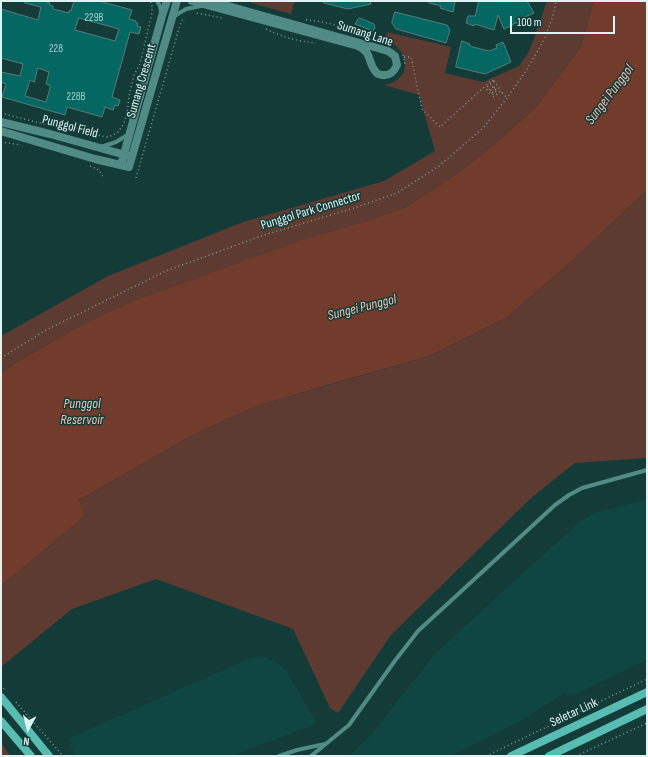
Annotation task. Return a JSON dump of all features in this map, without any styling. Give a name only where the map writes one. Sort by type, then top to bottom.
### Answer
[{"type":"main road","name":"Seletar Link","points":[[511,756],[647,692]]},
{"type":"main road","points":[[3,694],[49,756]]},
{"type":"main road","points":[[549,756],[647,709]]},
{"type":"main road","points":[[1,721],[31,756]]},
{"type":"street","name":"Sumang Crescent","points":[[128,156],[130,133],[167,1]]},
{"type":"street","name":"Sumang Crescent","points":[[125,166],[177,1]]},
{"type":"street","name":"Sumang Lane","points":[[192,1],[209,3],[388,51],[395,56],[397,65],[392,73],[383,76],[378,74],[372,68],[371,58],[367,52],[358,46],[209,3]]},
{"type":"street","name":"Punggol Field","points":[[1,122],[128,156]]},
{"type":"street","name":"Punggol Field","points":[[1,131],[95,159],[125,166]]},
{"type":"lane","points":[[157,1],[160,6],[162,16]]},
{"type":"lane","points":[[172,18],[186,9],[209,3]]},
{"type":"lane","points":[[99,148],[116,142],[130,133]]},
{"type":"lane","points":[[311,756],[349,725],[418,631],[555,505],[582,488],[647,470]]},
{"type":"lane","points":[[279,756],[297,750],[325,744]]},
{"type":"path","points":[[1,113],[57,127],[77,128],[102,136],[113,136],[121,128],[127,114],[132,82],[140,64],[152,13],[152,4],[150,1]]},
{"type":"path","name":"Punggol Park Connector","points":[[1,358],[46,330],[166,271],[261,236],[354,208],[397,192],[439,166],[483,128],[507,98],[526,71],[544,40],[553,16],[556,1]]},
{"type":"path","points":[[193,13],[225,18]]},
{"type":"path","points":[[136,178],[180,25],[184,17],[189,14]]},
{"type":"path","points":[[264,28],[280,36],[297,41],[320,43]]},
{"type":"path","points":[[403,66],[403,63],[405,63],[404,57],[410,58],[422,110],[440,127],[492,80],[494,82]]},
{"type":"path","points":[[494,82],[486,88],[488,91],[494,86],[495,87],[489,92],[490,94],[496,89],[497,90],[492,95],[493,97],[501,91]]},
{"type":"path","points":[[494,82],[507,98]]},
{"type":"path","points":[[1,142],[27,147]]},
{"type":"path","points":[[86,164],[99,170],[102,177]]},
{"type":"path","points":[[486,756],[647,679]]},
{"type":"path","points":[[1,685],[3,694]]},
{"type":"path","points":[[15,702],[64,756]]},
{"type":"path","points":[[576,756],[647,722]]},
{"type":"shaded area","points":[[252,1],[295,1],[291,14],[251,3]]},
{"type":"shaded area","points":[[547,1],[594,1],[581,46],[537,106],[496,143],[457,174],[406,207],[75,329],[15,363],[1,374],[1,336],[108,276],[243,222],[384,181],[435,151],[419,95],[384,85],[394,82],[400,77],[404,71],[405,64],[404,56],[400,50],[385,40],[387,32],[451,47],[445,73],[483,82],[519,66],[528,53]]},
{"type":"shaded area","points":[[647,190],[647,458],[575,463],[531,498],[391,635],[338,713],[330,708],[293,629],[156,579],[72,609],[1,667],[1,586],[85,516],[79,500],[187,438],[253,407],[429,356],[506,318],[573,260]]},
{"type":"shaded area","points":[[647,499],[647,660],[574,695],[563,694],[524,719],[451,756],[349,756],[369,737],[435,654],[580,522],[592,514]]},
{"type":"shaded area","points":[[255,657],[263,657],[275,661],[286,670],[316,722],[313,725],[232,756],[76,756],[69,744],[70,738],[76,735]]},
{"type":"shaded area","points":[[1,742],[10,756],[1,756]]},
{"type":"water","name":"Punggol Reservoir","points":[[594,1],[647,1],[647,190],[573,260],[506,318],[429,356],[253,407],[187,438],[79,500],[85,516],[1,586],[1,374],[15,363],[75,329],[134,301],[300,241],[368,221],[406,207],[457,174],[496,143],[537,106],[581,46]]},
{"type":"building","points":[[25,1],[43,1],[50,3],[49,5],[53,6],[53,9],[69,13],[74,1],[99,1],[132,10],[129,19],[136,21],[136,23],[138,23],[137,26],[141,27],[139,34],[130,32],[112,97],[120,100],[118,106],[115,105],[113,110],[105,107],[102,117],[67,107],[65,115],[2,97],[6,84],[1,82],[1,72],[20,76],[23,64],[1,58],[1,9],[38,20],[41,7],[25,3]],"holes":[[[79,18],[119,29],[115,41],[75,30]],[[38,68],[49,72],[46,84],[50,85],[50,88],[46,102],[25,96],[30,80],[34,82]]]},
{"type":"building","points":[[324,1],[370,1],[371,4],[348,9],[324,3]]},
{"type":"building","points":[[430,1],[455,2],[453,12],[440,8],[441,6],[429,3]]},
{"type":"building","points":[[479,1],[527,1],[534,13],[518,20],[519,22],[504,29],[498,15],[494,30],[475,24],[474,26],[466,23],[468,16],[475,16]]},
{"type":"building","points":[[395,12],[447,25],[450,30],[446,43],[396,29],[392,23]]},
{"type":"building","points":[[360,18],[374,24],[375,28],[373,31],[355,24]]},
{"type":"building","points":[[462,41],[473,47],[489,51],[497,48],[496,45],[503,42],[511,62],[485,74],[456,67]]},
{"type":"water label","name":"Sungei Punggol","points":[[610,95]]},
{"type":"water label","name":"Sungei Punggol","points":[[362,308]]}]
